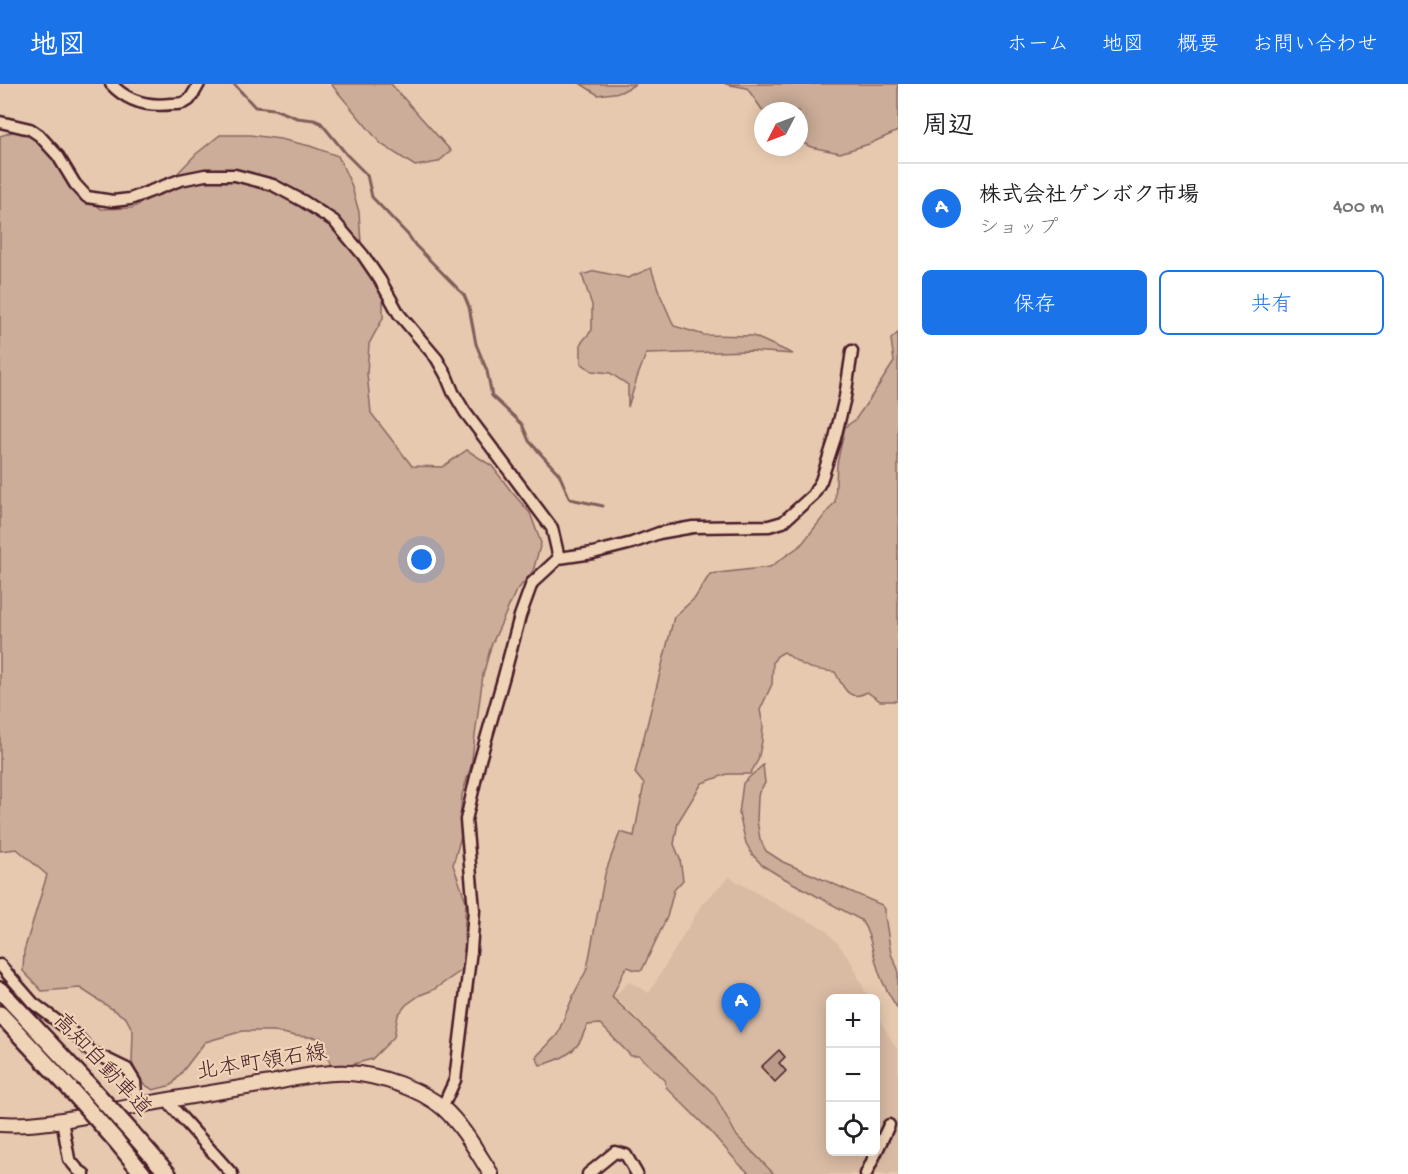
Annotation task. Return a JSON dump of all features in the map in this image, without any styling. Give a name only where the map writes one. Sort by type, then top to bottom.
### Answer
[{"type":"highway","name":"高知自動車道","points":[[0,990],[168,1174]]},
{"type":"highway","name":"高知自動車道","points":[[0,1014],[70,1089],[144,1174]]},
{"type":"main road","name":"北本町領石線","points":[[0,1124],[13,1125],[62,1120],[318,1075],[351,1073],[380,1078],[410,1088],[442,1108],[458,1125],[491,1174]]},
{"type":"street","points":[[111,84],[128,98],[151,105],[188,101],[200,84]]},
{"type":"street","points":[[0,122],[30,129],[39,135],[58,156],[75,184],[87,197],[113,201],[130,199],[180,180],[205,175],[235,175],[273,185],[334,221],[363,255],[399,314],[437,359],[465,412],[552,528],[559,558]]},
{"type":"street","points":[[442,1108],[455,1080],[474,920],[466,820],[480,760],[520,616],[532,582],[559,558],[593,553],[659,533],[693,527],[769,526],[783,522],[813,495],[821,481],[846,397],[852,351]]},
{"type":"street","points":[[0,965],[33,1003],[77,1036],[90,1051],[127,1069],[135,1082],[137,1105]]},
{"type":"street","points":[[167,1101],[232,1174]]},
{"type":"street","points":[[62,1120],[69,1159],[84,1174]]},
{"type":"street","points":[[867,1174],[889,1125]]},
{"type":"street","points":[[588,1174],[615,1152],[626,1155],[637,1174]]},
{"type":"shaded area","points":[[331,84],[391,84],[451,151],[438,162],[415,166],[381,144]]},
{"type":"shaded area","points":[[581,84],[636,84],[621,92],[598,95]]},
{"type":"shaded area","points":[[725,84],[898,84],[898,131],[869,144],[840,153],[811,147],[808,146],[808,102],[757,102],[747,88]]},
{"type":"shaded area","points":[[15,131],[45,142],[79,189],[101,209],[132,208],[158,194],[196,154],[220,135],[250,135],[280,139],[338,156],[351,184],[359,212],[361,243],[374,269],[383,297],[383,318],[369,344],[367,373],[371,413],[412,466],[442,467],[467,450],[492,466],[530,513],[541,543],[533,571],[515,593],[491,646],[483,675],[471,766],[462,795],[461,836],[453,865],[466,901],[464,936],[468,966],[406,1005],[398,1015],[394,1037],[372,1059],[350,1065],[331,1066],[321,1038],[295,1036],[274,1031],[243,1031],[205,1042],[172,1085],[153,1090],[139,1081],[132,1062],[133,1031],[126,1018],[80,988],[42,991],[23,971],[24,951],[47,875],[17,849],[0,851],[0,136]]},
{"type":"shaded area","points":[[651,268],[674,326],[704,335],[753,336],[793,354],[750,351],[646,354],[628,407],[628,385],[610,373],[592,371],[581,363],[581,343],[592,330],[592,305],[582,275],[595,271],[628,278]]},
{"type":"shaded area","points":[[898,333],[898,701],[880,701],[867,692],[860,695],[851,694],[835,672],[807,667],[784,652],[777,656],[773,662],[772,684],[760,710],[763,725],[758,760],[750,774],[727,774],[702,783],[678,822],[674,844],[680,859],[683,880],[674,890],[667,917],[642,970],[628,967],[625,969],[612,997],[714,1094],[737,1136],[774,1174],[750,1174],[666,1087],[665,1080],[639,1056],[631,1056],[600,1024],[588,1025],[575,1048],[561,1058],[540,1065],[536,1057],[557,1035],[587,969],[605,874],[620,832],[634,836],[644,784],[635,773],[674,617],[695,598],[710,574],[770,567],[801,545],[835,502],[837,464],[845,427],[855,420],[894,362],[891,339]]},
{"type":"shaded area","points":[[763,765],[765,783],[759,792],[757,820],[760,839],[766,851],[783,862],[882,905],[885,909],[891,954],[898,969],[898,1009],[882,979],[868,933],[861,920],[778,875],[762,865],[752,854],[746,843],[739,814],[743,783]]},
{"type":"shaded area","points":[[729,877],[786,910],[825,929],[839,945],[852,963],[866,994],[826,994],[826,1156],[880,1156],[880,1021],[898,1051],[898,1174],[775,1174],[738,1135],[715,1094],[614,996],[629,982],[649,993],[702,904]]},
{"type":"building","points":[[779,1050],[785,1057],[779,1063],[786,1071],[775,1082],[761,1067]]},
{"type":"waterway","points":[[234,84],[255,107],[274,109],[297,118],[321,123],[367,175],[372,197],[464,295],[469,307],[476,344],[487,371],[492,396],[522,424],[529,441],[559,474],[570,499],[603,506]]},
{"type":"place","name":"株式会社ゲンボク市場","points":[[741,1033]]}]
